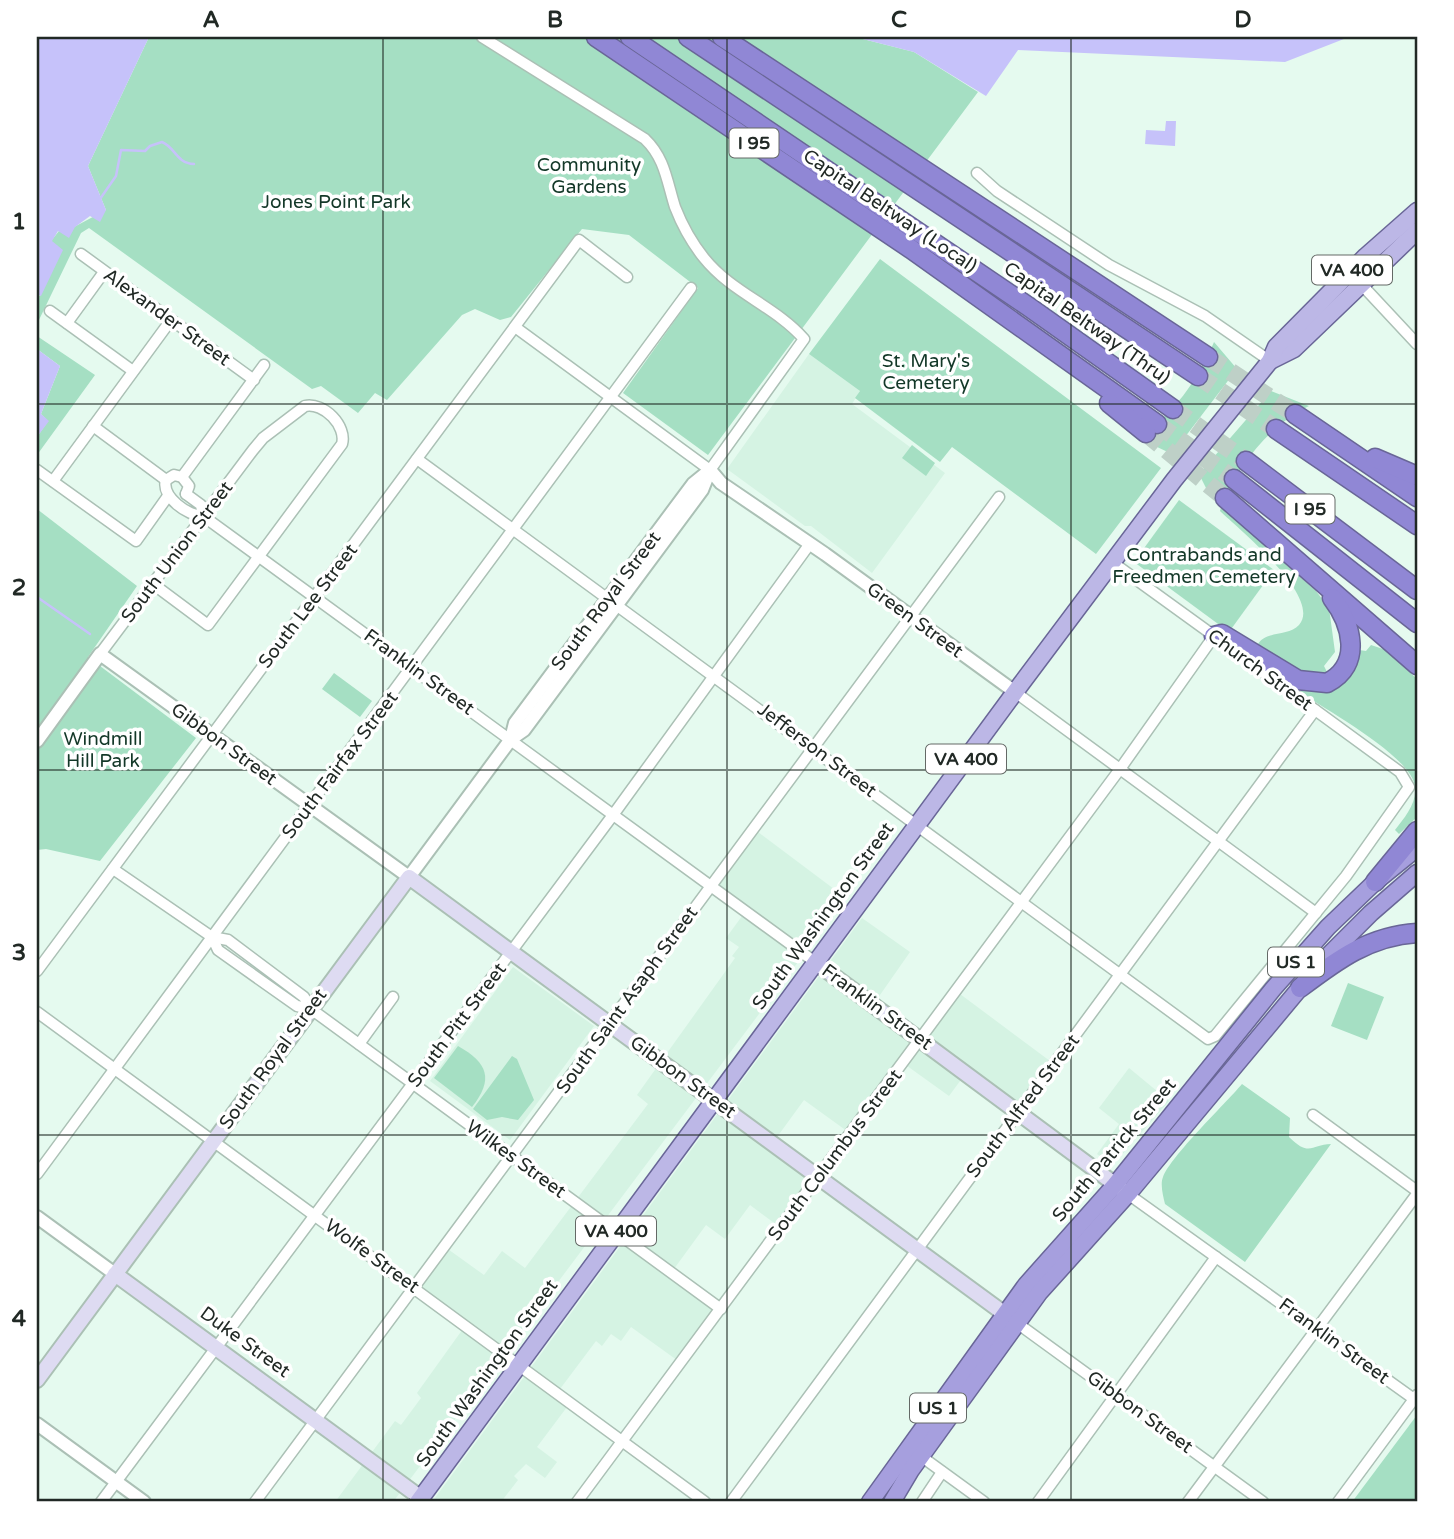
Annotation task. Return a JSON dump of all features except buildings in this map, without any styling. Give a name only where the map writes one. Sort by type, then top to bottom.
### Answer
[{"type":"highway","name":"Capital Beltway (Local)","points":[[596,37],[916,241],[1010,319],[1151,428]]},
{"type":"highway","name":"Capital Beltway (Thru)","points":[[630,37],[916,241],[1173,409]]},
{"type":"highway","name":"Capital Beltway (Thru)","points":[[688,37],[1198,376]]},
{"type":"highway","points":[[722,37],[1208,357]]},
{"type":"highway","points":[[1417,476],[1379,460],[1295,414],[1417,497]]},
{"type":"highway","name":"I 95","points":[[1276,429],[1417,524]]},
{"type":"highway","name":"I 95","points":[[1246,461],[1417,590]]},
{"type":"highway","name":"I 95","points":[[1234,479],[1417,623]]},
{"type":"highway","points":[[1225,498],[1417,665]]},
{"type":"highway","points":[[1214,636],[1222,634],[1308,683],[1327,683],[1336,679],[1350,657],[1350,636],[1339,607],[1317,579]]},
{"type":"highway","points":[[1375,882],[1417,831]]},
{"type":"highway","name":"South Patrick Street","points":[[870,1502],[915,1452],[1011,1318],[1068,1259],[1281,979],[1328,927],[1375,882],[1417,848]]},
{"type":"highway","name":"South Patrick Street","points":[[1122,1189],[1342,941],[1417,873]]},
{"type":"highway","points":[[1300,988],[1354,949],[1375,940],[1417,933]]},
{"type":"highway","name":"South Patrick Street","points":[[892,1502],[915,1452]]},
{"type":"main road","name":"South Washington Street","points":[[422,1501],[616,1232],[1015,692],[1174,480],[1270,361],[1276,347],[1417,211]]},
{"type":"main road","name":"South Washington Street","points":[[1270,361],[1294,349],[1417,231]]},
{"type":"main road","name":"Gibbon Street","points":[[409,877],[1011,1318]]},
{"type":"main road","name":"South Royal Street","points":[[37,1380],[409,877]]},
{"type":"main road","name":"Franklin Street","points":[[816,962],[1020,1110],[1122,1189]]},
{"type":"main road","name":"Duke Street","points":[[115,1274],[316,1420],[422,1501]]},
{"type":"street","name":"South Royal Street","points":[[409,877],[510,739],[524,730],[612,602],[702,490],[710,470],[804,339],[790,323],[732,286],[704,258],[679,217],[662,162],[645,139],[481,37]]},
{"type":"street","points":[[977,173],[997,191],[1109,265],[1205,316],[1270,361]]},
{"type":"street","name":"South Lee Street","points":[[37,971],[579,240],[627,277]]},
{"type":"street","name":"Alexander Street","points":[[81,254],[254,380]]},
{"type":"street","points":[[68,323],[104,271]]},
{"type":"street","points":[[1361,284],[1417,344]]},
{"type":"street","name":"South Fairfax Street","points":[[37,1174],[691,288]]},
{"type":"street","points":[[50,311],[133,371]]},
{"type":"street","points":[[53,481],[171,320]]},
{"type":"street","name":"Green Street","points":[[515,327],[710,470],[721,483],[910,616],[1316,913]]},
{"type":"street","points":[[182,477],[264,365]]},
{"type":"street","name":"South Union Street","points":[[37,741],[263,438],[288,416],[312,404],[339,423],[344,436],[342,444],[260,555]]},
{"type":"street","points":[[93,426],[166,480]]},
{"type":"street","name":"Jefferson Street","points":[[417,460],[714,674],[1208,1039],[1215,1035],[1316,913]]},
{"type":"street","points":[[37,470],[136,541],[169,497]]},
{"type":"street","points":[[174,475],[182,477],[189,486],[186,494],[180,499],[169,497],[164,488],[166,480],[174,475]]},
{"type":"street","name":"Franklin Street","points":[[186,494],[201,505],[203,516]]},
{"type":"street","name":"Franklin Street","points":[[169,497],[195,516],[203,516],[260,555],[816,962]]},
{"type":"street","name":"South Saint Asaph Street","points":[[255,1502],[999,497]]},
{"type":"street","name":"South Pitt Street","points":[[101,1502],[613,815],[809,545]]},
{"type":"street","points":[[153,584],[208,625],[260,555]]},
{"type":"street","name":"Church Street","points":[[1112,562],[1406,779],[1408,792],[1316,913]]},
{"type":"street","name":"South Columbus Street","points":[[577,1502],[1120,769],[1214,636]]},
{"type":"street","name":"Gibbon Street","points":[[100,654],[409,877]]},
{"type":"street","name":"South Alfred Street","points":[[731,1502],[1315,710]]},
{"type":"street","name":"Wilkes Street","points":[[113,869],[212,937],[228,940],[304,996],[311,1009],[721,1309]]},
{"type":"street","points":[[359,1044],[393,997]]},
{"type":"street","name":"Wolfe Street","points":[[37,1012],[705,1502]]},
{"type":"street","points":[[1188,1502],[1417,1192],[1313,1115]]},
{"type":"street","name":"Franklin Street","points":[[1122,1189],[1416,1397]]},
{"type":"street","name":"Duke Street","points":[[37,1217],[115,1274]]},
{"type":"street","points":[[1038,1502],[1216,1257]]},
{"type":"street","name":"Gibbon Street","points":[[1011,1318],[1263,1502]]},
{"type":"street","points":[[1338,1502],[1416,1397]]},
{"type":"street","points":[[37,1424],[145,1502]]},
{"type":"street","points":[[915,1452],[984,1502]]},
{"type":"street","points":[[922,1502],[942,1472]]},
{"type":"shaded area","points":[[37,37],[149,37],[88,166],[106,210],[100,222],[90,216],[75,227],[69,238],[58,231],[52,241],[63,250],[41,296],[37,294]]},
{"type":"shaded area","points":[[855,37],[1349,37],[1285,62],[1018,50],[986,96],[914,52]]},
{"type":"shaded area","points":[[1166,121],[1176,121],[1175,146],[1145,144],[1146,130],[1165,131]]},
{"type":"shaded area","points":[[37,349],[60,366],[41,414],[49,421],[37,437]]},
{"type":"shaded area","points":[[809,354],[860,391],[852,404],[945,473],[872,573],[811,526],[805,526],[727,469]]},
{"type":"shaded area","points":[[754,829],[846,898],[393,1502],[335,1502],[395,1421],[401,1425],[421,1398],[417,1393],[465,1326],[414,1288],[445,1247],[484,1275],[502,1251],[525,1268],[648,1104],[637,1095],[735,958],[732,956],[739,947],[726,938],[745,912],[711,887]]},
{"type":"shaded area","points":[[862,918],[910,952],[873,1005],[920,1040],[956,991],[1054,1064],[1019,1112],[966,1073],[949,1096],[903,1063],[851,1134],[804,1100],[772,1144],[819,1178],[781,1228],[750,1205],[725,1239],[706,1225],[671,1273],[720,1310],[681,1363],[631,1327],[621,1341],[611,1334],[602,1346],[596,1341],[557,1393],[570,1403],[537,1447],[557,1462],[545,1478],[526,1464],[514,1476],[518,1480],[501,1502],[432,1502]]},
{"type":"shaded area","points":[[513,967],[594,1026],[510,1140],[430,1081]]},
{"type":"shaded area","points":[[1129,1068],[1169,1101],[1113,1165],[1097,1154],[1119,1124],[1099,1108]]},
{"type":"green space","name":"Jones Point Park","points":[[149,37],[855,37],[914,52],[978,92],[708,455],[623,393],[698,288],[629,235],[582,229],[511,317],[500,320],[475,309],[462,315],[387,400],[375,393],[358,413],[321,386],[312,389],[89,228],[81,233],[37,324],[37,294],[40,296],[51,241],[59,231],[74,227],[106,210],[88,166]]},
{"type":"green space","name":"St. Mary's Cemetery","points":[[880,259],[1161,468],[1096,554],[952,447],[940,462],[855,398],[860,391],[809,354]]},
{"type":"green space","points":[[37,336],[95,375],[37,455],[37,437],[48,421],[41,414],[60,366],[37,349]]},
{"type":"green space","points":[[1214,342],[1237,369],[1172,454],[1138,438],[1163,418],[1183,396]]},
{"type":"green space","points":[[1271,391],[1309,406],[1267,436],[1236,476],[1221,507],[1209,494],[1199,474]]},
{"type":"green space","points":[[912,445],[935,463],[926,476],[902,458]]},
{"type":"green space","name":"Contrabands and Freedmen Cemetery","points":[[1179,500],[1274,570],[1229,632],[1134,562]]},
{"type":"green space","points":[[1221,507],[1316,591],[1329,608],[1335,652],[1324,666],[1328,674],[1323,678],[1297,672],[1257,646],[1270,635],[1294,629],[1299,625],[1303,613],[1299,598],[1290,582],[1260,548],[1220,511]]},
{"type":"green space","name":"Windmill Hill Park","points":[[37,509],[137,586],[88,657],[196,738],[100,861],[46,849],[37,850]]},
{"type":"green space","points":[[1371,645],[1386,650],[1417,679],[1417,817],[1399,834],[1395,830],[1414,799],[1415,787],[1410,775],[1384,748],[1298,691],[1325,689],[1359,650],[1366,651]]},
{"type":"green space","points":[[334,673],[372,701],[360,717],[322,689]]},
{"type":"green space","points":[[1348,983],[1384,997],[1367,1040],[1331,1026]]},
{"type":"green space","points":[[458,1046],[476,1059],[484,1072],[483,1088],[472,1107],[434,1078]]},
{"type":"green space","points":[[512,1056],[517,1059],[534,1100],[518,1120],[502,1117],[487,1120],[473,1109]]},
{"type":"green space","points":[[1242,1084],[1290,1118],[1289,1137],[1296,1143],[1307,1148],[1331,1144],[1245,1262],[1165,1204],[1162,1187],[1163,1177],[1176,1156]]},
{"type":"green space","points":[[1417,1415],[1417,1502],[1352,1502]]},
{"type":"waterway","points":[[100,199],[116,176],[121,150],[145,151],[162,142],[183,161],[194,164]]},
{"type":"waterway","points":[[37,597],[90,634]]},
{"type":"tunnel","points":[[1208,357],[1295,414]]},
{"type":"tunnel","points":[[1198,376],[1276,429]]},
{"type":"tunnel","points":[[1173,409],[1246,461]]},
{"type":"tunnel","points":[[1157,424],[1234,479]]},
{"type":"tunnel","points":[[1146,433],[1225,498]]},
{"type":"park label","name":"Community Gardens","points":[[589,176]]}]
